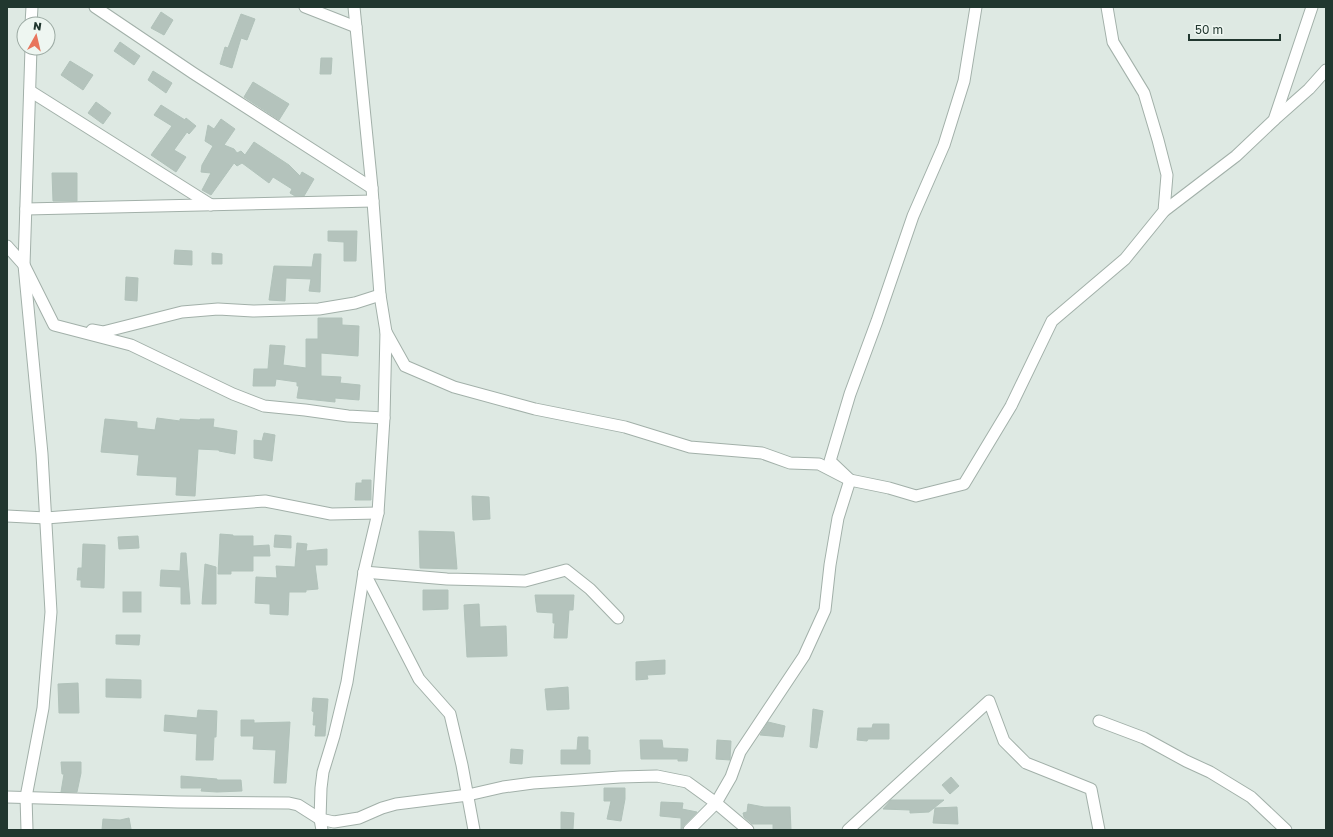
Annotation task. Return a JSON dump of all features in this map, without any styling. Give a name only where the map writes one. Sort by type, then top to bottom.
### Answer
[{"type":"street","points":[[95,7],[193,73],[372,188]]},
{"type":"street","points":[[305,7],[356,27]]},
{"type":"street","points":[[322,830],[320,819],[323,772],[334,736],[347,682],[364,572],[378,513],[384,418],[386,332],[380,295],[372,188],[354,7]]},
{"type":"street","points":[[850,480],[830,461],[850,394],[913,216],[944,145],[964,81],[976,7]]},
{"type":"street","points":[[1107,7],[1113,42],[1144,93],[1158,140],[1167,175],[1164,211]]},
{"type":"street","points":[[1274,120],[1312,7]]},
{"type":"street","points":[[27,830],[26,797],[42,708],[51,612],[42,454],[24,265],[31,56]]},
{"type":"street","points":[[386,332],[406,366],[454,387],[535,409],[625,428],[690,447],[762,453],[790,463],[819,464],[850,480],[889,488],[916,496],[964,484],[1011,406],[1052,321],[1125,259],[1164,211],[1236,156],[1309,89],[1326,70]]},
{"type":"street","points":[[30,91],[211,204]]},
{"type":"street","points":[[26,209],[373,201]]},
{"type":"street","points":[[7,246],[24,265],[54,325],[131,345],[234,394],[264,406],[348,416],[384,418]]},
{"type":"street","points":[[54,325],[103,332],[182,312],[218,309],[253,311],[320,309],[380,295]]},
{"type":"street","points":[[689,830],[716,803],[731,777],[740,752],[804,656],[825,610],[830,565],[838,518],[850,480]]},
{"type":"street","points":[[7,516],[46,518],[265,502],[331,514],[378,513]]},
{"type":"street","points":[[364,572],[447,579],[525,581],[566,570],[590,589],[618,618]]},
{"type":"street","points":[[364,572],[419,679],[450,714],[462,766],[474,830]]},
{"type":"street","points":[[848,830],[989,701],[1004,741],[1026,763],[1091,789],[1099,830]]},
{"type":"street","points":[[1100,721],[1144,738],[1186,761],[1210,772],[1251,797],[1286,830]]},
{"type":"street","points":[[7,797],[178,802],[289,803],[298,805],[320,819],[334,822],[359,818],[382,808],[396,804],[468,795],[503,787],[533,783],[658,776],[687,782],[716,803],[748,830]]},
{"type":"building","points":[[161,12],[173,20],[164,35],[151,28]]},
{"type":"building","points":[[241,14],[255,19],[247,40],[241,38],[232,68],[220,64],[225,47],[228,48]]},
{"type":"building","points":[[120,42],[140,56],[134,65],[114,51]]},
{"type":"building","points":[[321,58],[332,58],[331,74],[320,74]]},
{"type":"building","points":[[70,61],[93,75],[83,90],[61,75]]},
{"type":"building","points":[[153,71],[172,83],[166,93],[148,80]]},
{"type":"building","points":[[253,82],[289,104],[279,120],[244,97]]},
{"type":"building","points":[[96,102],[111,113],[103,124],[88,113]]},
{"type":"building","points":[[161,105],[185,120],[186,118],[196,126],[189,134],[187,132],[174,150],[186,157],[176,172],[151,155],[172,126],[154,115]]},
{"type":"building","points":[[221,119],[235,129],[224,145],[234,149],[237,153],[241,151],[245,155],[254,142],[289,165],[300,176],[302,172],[314,179],[304,196],[295,196],[290,193],[292,189],[273,177],[269,183],[242,163],[237,166],[234,163],[211,195],[202,190],[211,173],[201,172],[202,165],[213,146],[205,141],[208,125],[214,129]]},
{"type":"building","points":[[52,173],[77,173],[77,201],[53,201]]},
{"type":"building","points":[[328,231],[357,231],[356,261],[344,261],[344,242],[328,241]]},
{"type":"building","points":[[175,250],[192,251],[192,265],[174,264]]},
{"type":"building","points":[[212,253],[222,254],[222,264],[212,264]]},
{"type":"building","points":[[314,254],[321,254],[320,292],[309,291],[311,279],[286,278],[285,301],[269,300],[274,266],[312,267]]},
{"type":"building","points":[[126,277],[138,278],[137,301],[125,300]]},
{"type":"building","points":[[318,318],[342,318],[342,325],[359,326],[358,356],[321,353],[321,376],[341,377],[340,383],[360,385],[359,400],[335,398],[335,402],[297,398],[299,386],[297,386],[297,382],[276,379],[275,386],[253,386],[254,369],[268,369],[270,345],[285,346],[283,365],[306,368],[306,339],[318,339]]},
{"type":"building","points":[[157,418],[180,421],[180,419],[214,419],[213,427],[237,431],[235,454],[219,450],[198,449],[195,496],[176,495],[177,477],[137,475],[139,455],[101,452],[105,419],[137,422],[137,428],[155,430]]},
{"type":"building","points":[[264,433],[275,435],[272,461],[254,458],[254,440],[262,441]]},
{"type":"building","points":[[362,480],[371,480],[371,500],[355,500],[356,483],[362,483]]},
{"type":"building","points":[[472,496],[489,497],[490,519],[473,520]]},
{"type":"building","points":[[419,531],[454,532],[457,569],[420,568]]},
{"type":"building","points":[[220,534],[233,536],[253,536],[253,546],[269,545],[270,556],[253,556],[253,571],[231,571],[231,574],[218,574]]},
{"type":"building","points":[[275,535],[291,536],[291,548],[274,547]]},
{"type":"building","points":[[138,536],[139,548],[119,549],[118,537]]},
{"type":"building","points":[[297,543],[307,544],[306,551],[327,549],[327,565],[315,565],[318,589],[306,590],[306,592],[289,592],[288,615],[270,614],[270,604],[255,603],[256,577],[277,578],[276,566],[295,567]]},
{"type":"building","points":[[83,544],[105,545],[104,588],[81,587],[81,580],[77,580],[78,568],[82,568]]},
{"type":"building","points":[[181,553],[186,553],[190,604],[181,604],[181,587],[160,586],[161,570],[180,571]]},
{"type":"building","points":[[205,564],[216,567],[216,604],[202,604]]},
{"type":"building","points":[[423,590],[448,590],[448,609],[423,610]]},
{"type":"building","points":[[123,592],[141,592],[141,612],[123,612]]},
{"type":"building","points":[[535,595],[574,595],[573,610],[569,610],[567,638],[554,638],[555,623],[553,623],[553,613],[537,612]]},
{"type":"building","points":[[479,604],[480,627],[506,626],[507,656],[467,657],[464,605]]},
{"type":"building","points":[[116,635],[140,635],[139,645],[116,644]]},
{"type":"building","points":[[665,660],[665,674],[647,675],[648,679],[636,680],[636,662]]},
{"type":"building","points":[[106,679],[141,680],[141,698],[106,697]]},
{"type":"building","points":[[78,683],[79,713],[59,713],[58,684]]},
{"type":"building","points":[[568,687],[569,709],[547,710],[545,689]]},
{"type":"building","points":[[313,698],[328,699],[325,736],[315,736],[316,725],[313,725],[314,712],[312,711]]},
{"type":"building","points":[[813,709],[823,711],[817,748],[810,747]]},
{"type":"building","points":[[198,710],[217,711],[213,760],[196,760],[197,734],[164,731],[165,715],[197,718]]},
{"type":"building","points":[[241,720],[254,720],[254,723],[290,722],[286,783],[274,783],[276,750],[253,749],[254,736],[241,736]]},
{"type":"building","points":[[768,722],[785,726],[783,737],[760,735]]},
{"type":"building","points":[[873,724],[889,724],[889,739],[868,739],[867,741],[857,740],[858,728],[872,728]]},
{"type":"building","points":[[578,737],[588,737],[590,764],[561,764],[561,750],[577,750]]},
{"type":"building","points":[[640,740],[662,740],[663,748],[688,749],[687,761],[678,761],[678,759],[641,759]]},
{"type":"building","points":[[717,740],[731,741],[730,760],[716,759]]},
{"type":"building","points":[[511,749],[523,750],[522,764],[510,763]]},
{"type":"building","points":[[61,762],[81,762],[81,773],[77,792],[61,792],[64,774],[62,774]]},
{"type":"building","points":[[181,776],[217,780],[241,780],[242,791],[217,792],[201,791],[202,788],[181,788]]},
{"type":"building","points":[[951,777],[959,786],[950,794],[942,785]]},
{"type":"building","points":[[604,788],[625,788],[625,799],[621,821],[607,819],[611,801],[604,801]]},
{"type":"building","points":[[891,800],[944,800],[929,812],[910,813],[910,810],[883,809]]},
{"type":"building","points":[[661,802],[683,803],[682,809],[697,812],[681,830],[681,818],[660,816]]},
{"type":"building","points":[[748,804],[764,807],[790,807],[791,830],[773,830],[773,824],[752,824],[744,817],[743,813],[747,812]]},
{"type":"building","points":[[957,807],[958,824],[933,823],[935,808]]},
{"type":"building","points":[[561,812],[574,813],[573,829],[561,829]]},
{"type":"building","points":[[129,818],[131,829],[102,830],[103,819],[120,820]]}]
